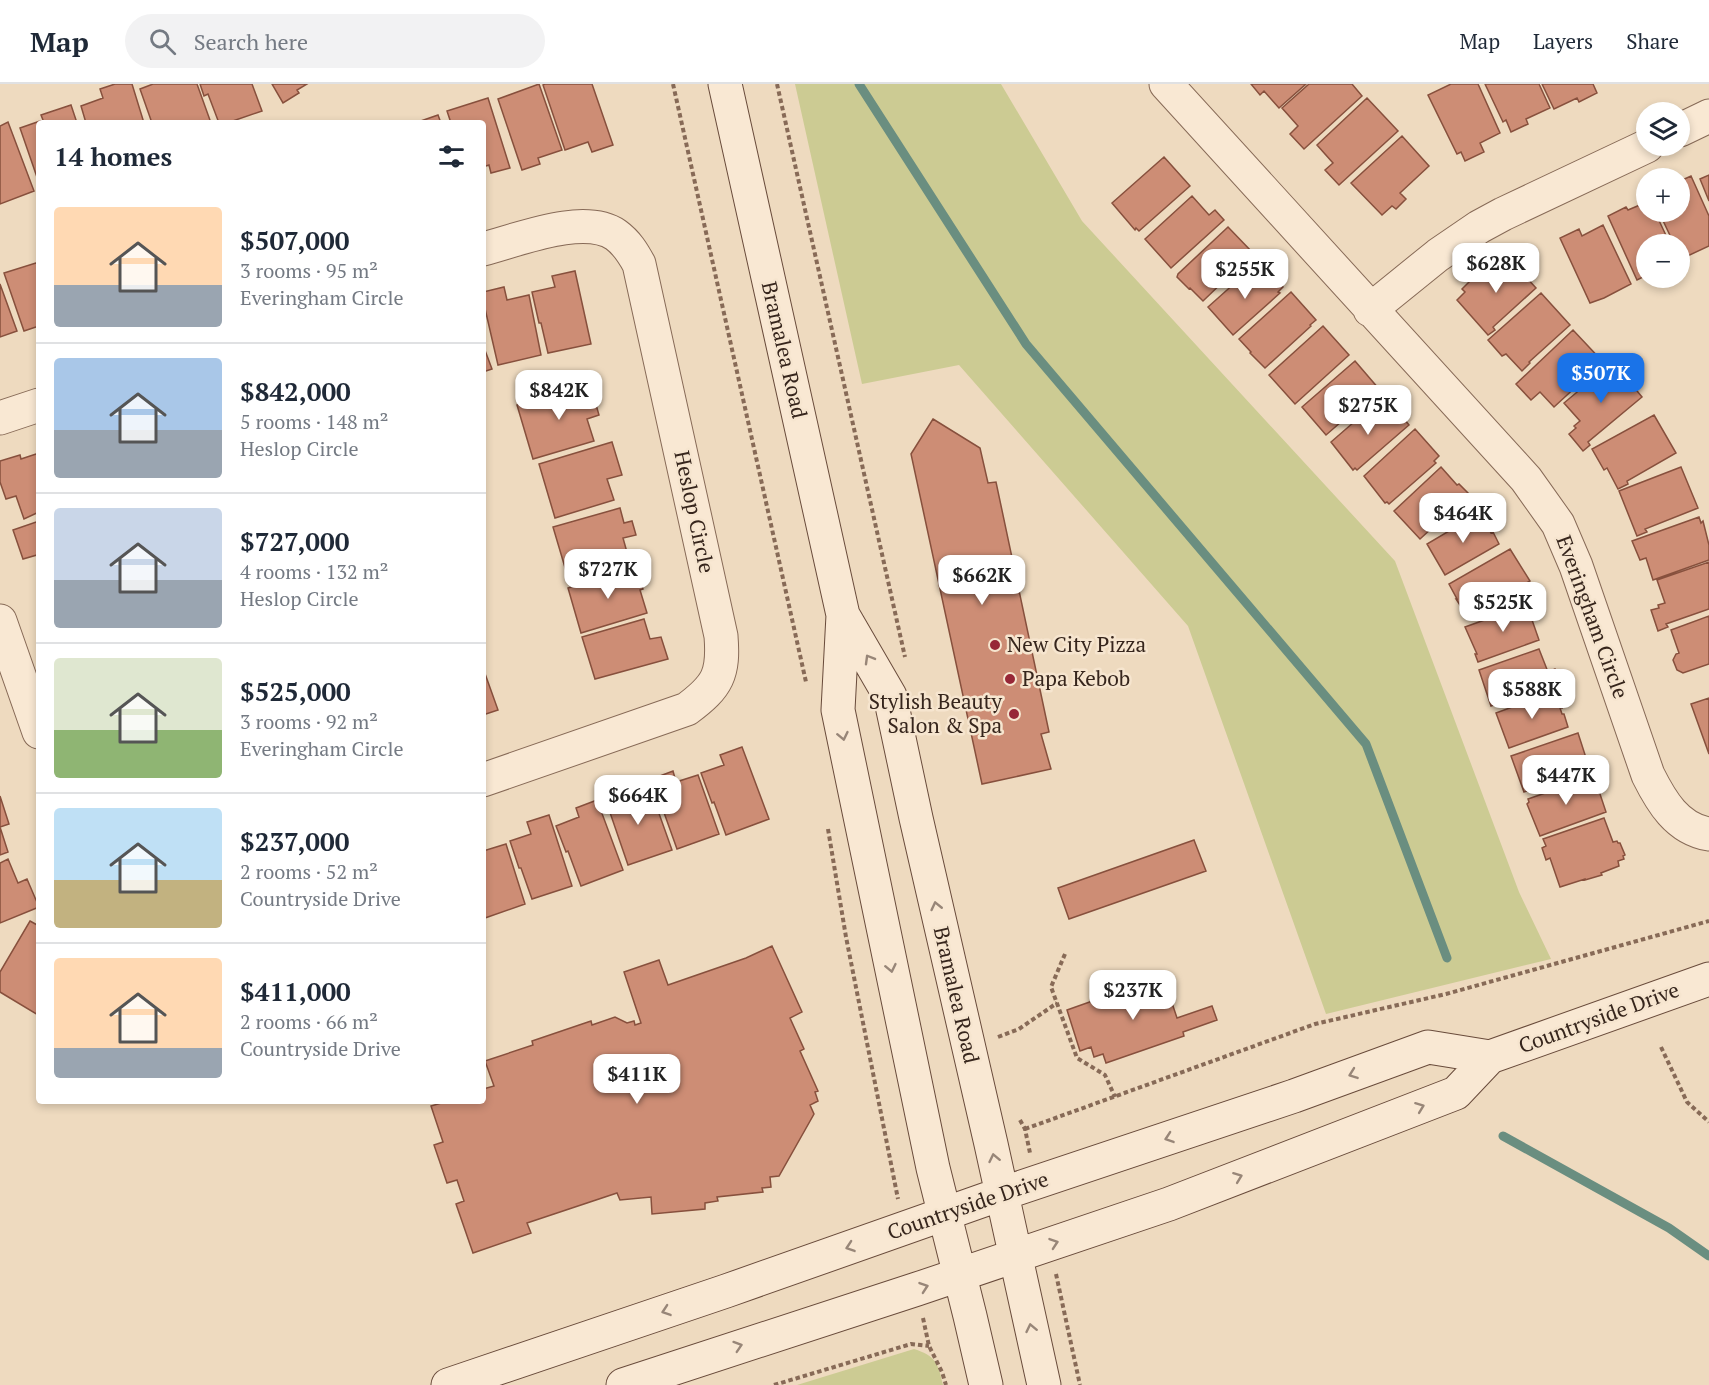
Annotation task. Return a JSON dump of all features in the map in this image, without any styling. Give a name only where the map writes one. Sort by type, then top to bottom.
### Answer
[{"type":"main road","name":"Bramalea Road","points":[[725,84],[843,615],[838,710],[933,1168],[986,1385]]},
{"type":"main road","name":"Everingham Circle","points":[[1166,84],[1526,479],[1558,524],[1576,566],[1648,775],[1662,802],[1679,820],[1702,833],[1709,834]]},
{"type":"main road","points":[[1690,125],[1709,116]]},
{"type":"main road","points":[[1370,309],[1438,255],[1479,227],[1636,151]]},
{"type":"main road","name":"Heslop Circle","points":[[486,248],[561,228],[584,226],[601,228],[615,235],[629,247],[639,264],[721,636],[723,654],[721,670],[713,684],[702,698],[687,709],[486,779]]},
{"type":"main road","points":[[0,418],[36,406]]},
{"type":"main road","name":"Bramalea Road","points":[[843,615],[890,696],[1044,1385]]},
{"type":"main road","points":[[0,621],[36,723]]},
{"type":"main road","name":"Countryside Drive","points":[[623,1385],[1169,1204],[1456,1093],[1490,1057],[1709,979]]},
{"type":"main road","name":"Countryside Drive","points":[[448,1385],[1001,1194],[1294,1096],[1428,1047],[1490,1057]]},
{"type":"path","points":[[673,84],[807,690]]},
{"type":"path","points":[[777,84],[906,658]]},
{"type":"path","points":[[826,819],[846,937],[894,1185]]},
{"type":"path","points":[[1014,1111],[1025,1129],[1315,1024],[1446,994],[1709,921]]},
{"type":"path","points":[[1065,954],[1051,987],[1077,1058],[1105,1075],[1115,1097]]},
{"type":"path","points":[[990,1040],[1019,1029],[1057,1003]]},
{"type":"path","points":[[1661,1047],[1687,1102],[1709,1122]]},
{"type":"path","points":[[1057,1279],[1080,1385]]},
{"type":"path","points":[[774,1385],[912,1344],[929,1346],[946,1385]]},
{"type":"shaded area","points":[[795,84],[1001,84],[1082,221],[1395,561],[1519,892],[1551,959],[1326,1014],[1188,626],[959,365],[862,384]]},
{"type":"shaded area","points":[[914,1349],[927,1354],[935,1361],[943,1385],[797,1385]]},
{"type":"building","points":[[115,84],[132,84],[143,120],[85,120],[81,106],[103,98],[100,89]]},
{"type":"building","points":[[153,84],[197,84],[210,120],[151,120],[140,89]]},
{"type":"building","points":[[200,84],[252,84],[262,111],[236,120],[218,120],[208,94],[204,96]]},
{"type":"building","points":[[272,84],[307,84],[297,90],[299,93],[283,103]]},
{"type":"building","points":[[539,84],[562,150],[538,158],[540,164],[522,170],[498,99]]},
{"type":"building","points":[[592,84],[613,145],[592,152],[588,142],[565,150],[543,85]]},
{"type":"building","points":[[1251,84],[1306,84],[1279,108],[1264,91],[1260,95]]},
{"type":"building","points":[[1309,84],[1352,84],[1362,96],[1304,149],[1290,134],[1298,126],[1282,108]]},
{"type":"building","points":[[1451,84],[1478,84],[1500,133],[1480,143],[1484,152],[1465,161],[1461,152],[1457,154],[1428,95]]},
{"type":"building","points":[[1485,84],[1539,84],[1550,108],[1526,119],[1528,124],[1511,132],[1506,120],[1503,122]]},
{"type":"building","points":[[1542,84],[1593,84],[1597,93],[1579,102],[1577,98],[1554,109]]},
{"type":"building","points":[[488,98],[510,168],[491,173],[489,165],[486,166],[486,120],[450,120],[447,111]]},
{"type":"building","points":[[1367,98],[1398,131],[1339,185],[1325,170],[1333,163],[1317,145]]},
{"type":"building","points":[[71,105],[76,120],[43,120],[41,115]]},
{"type":"building","points":[[438,115],[440,120],[424,120]]},
{"type":"building","points":[[8,122],[34,191],[0,204],[0,126]]},
{"type":"building","points":[[36,122],[36,174],[20,128]]},
{"type":"building","points":[[1402,136],[1429,166],[1400,193],[1406,199],[1396,209],[1392,206],[1382,215],[1351,183]]},
{"type":"building","points":[[1164,157],[1190,186],[1139,231],[1136,228],[1135,230],[1112,203]]},
{"type":"building","points":[[1709,175],[1709,201],[1700,179]]},
{"type":"building","points":[[1690,176],[1709,216],[1709,246],[1690,255],[1690,234],[1669,234],[1664,222],[1690,222]]},
{"type":"building","points":[[1192,196],[1209,215],[1215,210],[1224,220],[1171,268],[1145,239]]},
{"type":"building","points":[[1626,207],[1628,210],[1636,207],[1636,222],[1660,222],[1665,234],[1636,234],[1636,278],[1608,216]]},
{"type":"building","points":[[1603,225],[1631,284],[1590,303],[1560,238],[1579,229],[1582,236]]},
{"type":"building","points":[[1228,227],[1253,253],[1203,301],[1177,277],[1178,274]]},
{"type":"building","points":[[1505,254],[1536,288],[1493,327],[1495,330],[1488,335],[1457,300],[1465,292],[1462,289],[1473,278],[1476,281]]},
{"type":"building","points":[[36,263],[36,327],[24,331],[4,273]]},
{"type":"building","points":[[1255,265],[1269,283],[1276,278],[1283,287],[1278,292],[1280,293],[1233,335],[1208,307]]},
{"type":"building","points":[[575,271],[591,344],[548,353],[532,292],[555,287],[552,276]]},
{"type":"building","points":[[0,284],[17,331],[0,337]]},
{"type":"building","points":[[504,287],[507,300],[529,295],[541,355],[498,365],[486,313],[486,291]]},
{"type":"building","points":[[1291,292],[1316,320],[1265,368],[1239,339]]},
{"type":"building","points":[[1541,293],[1570,325],[1522,371],[1506,354],[1502,356],[1488,340]]},
{"type":"building","points":[[1323,326],[1349,355],[1295,404],[1269,375]]},
{"type":"building","points":[[1573,330],[1603,362],[1554,407],[1540,392],[1531,400],[1516,384]]},
{"type":"building","points":[[486,353],[492,369],[486,371]]},
{"type":"building","points":[[1355,361],[1379,389],[1326,435],[1302,407]]},
{"type":"building","points":[[1613,362],[1642,397],[1588,442],[1590,445],[1583,451],[1569,434],[1580,421],[1564,403]]},
{"type":"building","points":[[590,384],[599,415],[587,419],[594,441],[533,459],[517,405]]},
{"type":"building","points":[[1377,402],[1393,418],[1399,413],[1409,425],[1357,470],[1355,468],[1353,470],[1331,442]]},
{"type":"building","points":[[1654,415],[1676,453],[1627,481],[1628,484],[1618,489],[1607,468],[1604,470],[1592,449]]},
{"type":"building","points":[[933,419],[980,448],[988,483],[996,482],[1049,732],[1041,734],[1051,769],[982,784],[911,454]]},
{"type":"building","points":[[1415,429],[1439,456],[1434,461],[1436,463],[1389,504],[1385,503],[1364,476]]},
{"type":"building","points":[[612,442],[622,475],[607,479],[614,500],[555,518],[539,464]]},
{"type":"building","points":[[36,454],[36,513],[24,519],[16,496],[6,499],[0,482],[0,461],[20,455],[21,459]]},
{"type":"building","points":[[1441,467],[1457,485],[1459,484],[1469,494],[1420,539],[1394,511]]},
{"type":"building","points":[[1681,467],[1698,508],[1645,529],[1647,532],[1637,536],[1619,491]]},
{"type":"building","points":[[620,508],[624,523],[632,521],[636,535],[623,538],[630,563],[569,581],[553,527]]},
{"type":"building","points":[[1481,512],[1499,544],[1445,575],[1427,544]]},
{"type":"building","points":[[1699,517],[1701,523],[1703,521],[1709,545],[1709,560],[1653,580],[1646,558],[1640,560],[1632,541]]},
{"type":"building","points":[[36,522],[36,555],[23,559],[13,530]]},
{"type":"building","points":[[1510,549],[1530,581],[1467,616],[1449,584]]},
{"type":"building","points":[[1709,562],[1709,609],[1666,624],[1668,627],[1658,631],[1651,610],[1665,603],[1657,580]]},
{"type":"building","points":[[637,568],[643,589],[640,590],[647,613],[581,633],[568,588]]},
{"type":"building","points":[[1529,604],[1534,615],[1531,617],[1539,640],[1478,662],[1475,654],[1477,654],[1465,627]]},
{"type":"building","points":[[1709,616],[1709,664],[1683,673],[1677,670],[1673,660],[1679,653],[1671,630]]},
{"type":"building","points":[[644,619],[650,639],[661,637],[668,659],[595,679],[582,637]]},
{"type":"building","points":[[1539,649],[1548,672],[1555,669],[1560,682],[1491,706],[1479,670]]},
{"type":"building","points":[[486,676],[498,710],[486,714]]},
{"type":"building","points":[[1556,691],[1568,727],[1509,748],[1496,713]]},
{"type":"building","points":[[1709,698],[1709,754],[1691,704]]},
{"type":"building","points":[[1578,733],[1588,764],[1581,766],[1583,772],[1524,792],[1511,756]]},
{"type":"building","points":[[742,747],[769,819],[726,835],[701,773],[724,765],[720,755]]},
{"type":"building","points":[[673,771],[676,782],[698,775],[719,834],[677,849],[652,779]]},
{"type":"building","points":[[1594,776],[1606,812],[1540,836],[1527,804],[1528,799]]},
{"type":"building","points":[[625,791],[628,799],[651,791],[672,850],[628,865],[605,798]]},
{"type":"building","points":[[0,796],[9,824],[0,827]]},
{"type":"building","points":[[597,800],[623,870],[581,886],[556,826],[579,817],[576,808]]},
{"type":"building","points":[[549,815],[572,886],[532,899],[510,841],[531,834],[527,822]]},
{"type":"building","points":[[1604,818],[1613,842],[1620,843],[1625,855],[1624,859],[1618,861],[1619,866],[1601,873],[1602,875],[1560,887],[1550,858],[1546,860],[1542,848],[1546,846],[1543,839]]},
{"type":"building","points":[[0,827],[8,852],[0,855]]},
{"type":"building","points":[[1194,840],[1206,871],[1069,919],[1058,888]]},
{"type":"building","points":[[506,844],[525,904],[486,918],[486,850]]},
{"type":"building","points":[[8,859],[18,883],[27,879],[36,900],[36,908],[0,923],[0,863]]},
{"type":"building","points":[[30,921],[36,924],[36,1014],[0,992],[0,972]]},
{"type":"building","points":[[772,946],[802,1012],[790,1018],[804,1049],[800,1051],[818,1091],[815,1092],[818,1101],[810,1105],[814,1114],[779,1176],[770,1177],[771,1187],[762,1188],[763,1192],[717,1197],[718,1201],[705,1203],[705,1209],[652,1214],[651,1197],[620,1200],[617,1193],[527,1223],[531,1233],[473,1253],[456,1204],[464,1201],[457,1180],[447,1183],[434,1145],[443,1142],[431,1106],[486,1104],[486,1088],[494,1086],[486,1061],[533,1045],[532,1041],[591,1021],[592,1025],[615,1017],[627,1023],[634,1021],[635,1025],[641,1023],[624,972],[659,960],[668,985],[746,958]]},
{"type":"building","points":[[1163,976],[1177,1018],[1212,1006],[1217,1020],[1183,1032],[1184,1036],[1106,1063],[1103,1054],[1094,1057],[1091,1047],[1080,1051],[1067,1010]]},
{"type":"waterway","points":[[859,84],[1026,344],[1366,744],[1447,958]]},
{"type":"waterway","points":[[1503,1136],[1669,1228],[1709,1256]]},
{"type":"place","name":"New City Pizza","points":[[995,645]]},
{"type":"place","name":"Papa Kebob","points":[[1010,679]]},
{"type":"place","name":"Stylish Beauty Salon & Spa","points":[[1014,714]]}]
